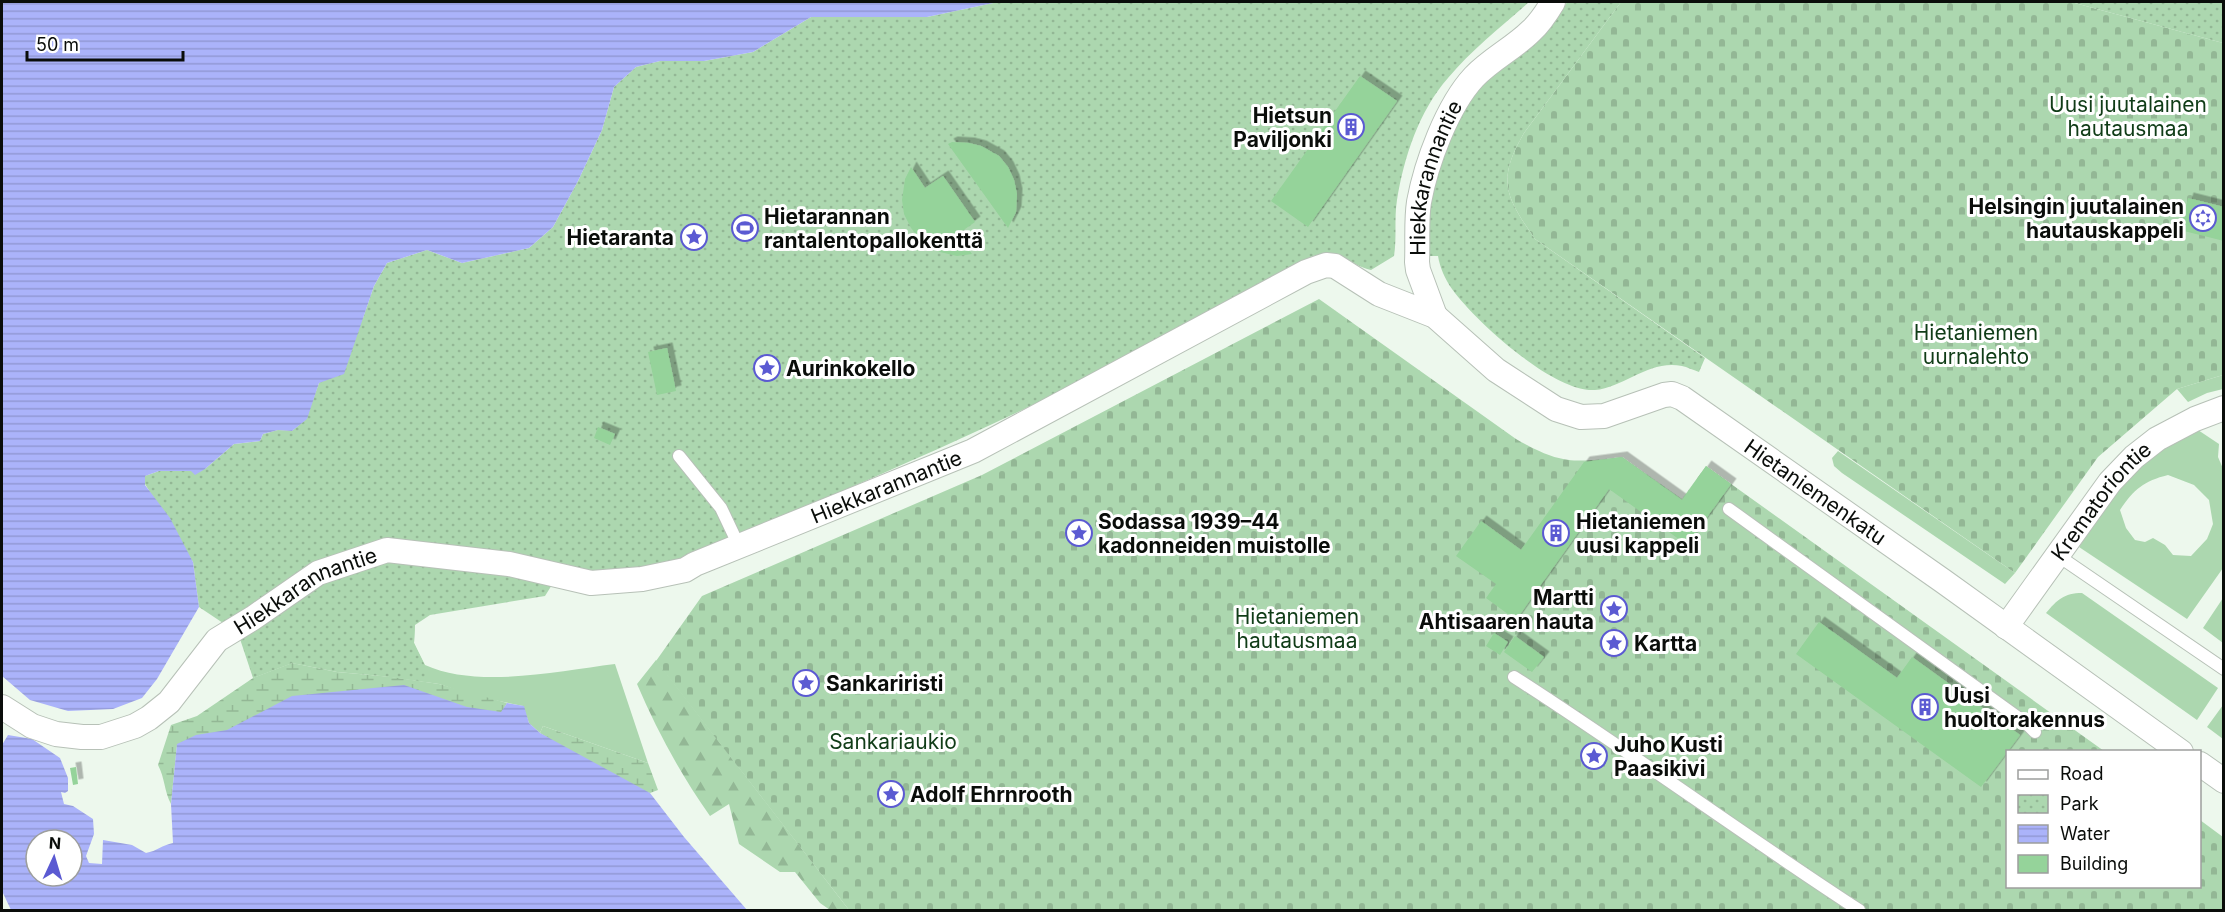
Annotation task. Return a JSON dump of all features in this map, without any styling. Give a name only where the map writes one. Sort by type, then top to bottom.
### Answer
[{"type":"street","name":"Hiekkarannantie","points":[[1435,316],[1418,270],[1419,205],[1425,175],[1451,112],[1473,78],[1495,58],[1532,31],[1553,2]]},
{"type":"street","name":"Hiekkarannantie","points":[[2,706],[32,726],[56,734],[100,737],[135,726],[169,702],[217,640],[318,573],[387,550],[508,564],[591,583],[642,579],[685,570],[973,452],[1306,272],[1326,265],[1335,266],[1379,294],[1435,316]]},
{"type":"street","name":"Hietaniemenkatu","points":[[1435,316],[1496,370],[1556,409],[1581,417],[1604,416],[1664,395],[1672,394],[1682,398],[2178,750]]},
{"type":"street","name":"Krematoriontie","points":[[2006,627],[2110,482],[2134,457],[2166,434],[2195,418],[2223,408]]},
{"type":"street","points":[[2201,766],[2223,782]]},
{"type":"lane","points":[[678,456],[721,508],[739,546]]},
{"type":"lane","points":[[1729,509],[2035,732]]},
{"type":"lane","points":[[2057,555],[2223,669]]},
{"type":"lane","points":[[1514,677],[1575,716],[1785,862],[1859,910]]},
{"type":"green space","name":"Hietaranta","points":[[998,2],[1529,2],[1467,58],[1448,78],[1429,105],[1414,135],[1400,184],[1396,207],[1394,256],[1371,270],[1339,256],[1313,256],[1031,406],[684,560],[604,574],[565,564],[545,596],[430,615],[415,625],[414,643],[425,666],[427,682],[337,672],[292,663],[253,678],[238,633],[199,607],[193,562],[145,484],[145,476],[159,471],[205,469],[234,444],[260,441],[263,434],[278,430],[292,431],[306,419],[319,383],[363,318],[374,286],[387,263],[427,250],[462,263],[529,248],[553,227],[602,130],[614,87],[636,67],[660,61],[704,61],[753,52],[811,17],[927,17]]},
{"type":"green space","points":[[1567,2],[1621,2],[1524,133],[1510,164],[1508,188],[1511,200],[1535,239],[1705,358],[1699,372],[1682,366],[1659,366],[1617,384],[1595,390],[1578,388],[1559,380],[1517,353],[1478,319],[1449,285],[1441,269],[1438,256],[1429,256],[1428,224],[1435,184],[1446,147],[1461,112],[1481,83],[1550,26],[1560,15]]},
{"type":"green space","name":"Hietaniemen uurnalehto","points":[[1621,2],[2071,2],[2223,43],[2223,375],[2177,389],[2098,457],[2015,573],[1535,239],[1511,200],[1508,188],[1510,164],[1515,150],[1524,133]]},
{"type":"green space","points":[[2071,2],[2223,2],[2223,43]]},
{"type":"green space","name":"Hietaniemen hautausmaa","points":[[1319,299],[1516,439],[1544,453],[1579,461],[1622,457],[1682,499],[1706,466],[2103,750],[2006,750],[2006,888],[2201,888],[2201,821],[2223,837],[2223,910],[849,910],[656,661],[702,596],[982,475]]},
{"type":"green space","points":[[2223,375],[2223,389],[2207,393],[2188,402],[2177,389]]},
{"type":"green space","points":[[2195,428],[2219,444],[2218,457],[2224,471],[2223,568],[2187,619],[2079,547],[2110,500],[2141,464]],"holes":[[[2168,475],[2194,485],[2209,500],[2213,524],[2207,539],[2191,556],[2173,555],[2165,545],[2153,538],[2145,542],[2135,540],[2126,528],[2120,510],[2135,491],[2152,480]]]},
{"type":"green space","points":[[1838,451],[2015,573],[2005,584],[1842,473],[1834,466],[1832,458]]},
{"type":"green space","points":[[2082,593],[2218,688],[2197,720],[2046,613],[2061,598],[2070,594]]},
{"type":"green space","points":[[2223,598],[2223,643],[2203,628]]},
{"type":"green space","points":[[415,624],[414,643],[425,665],[446,672],[469,676],[518,676],[615,664],[648,763],[543,726],[540,733],[529,723],[523,706],[479,697],[439,684],[292,663],[253,678],[280,643]]},
{"type":"green space","points":[[656,660],[849,910],[830,910],[820,903],[795,872],[780,872],[739,844],[729,804],[710,816],[670,752],[637,684]]},
{"type":"green space","points":[[292,663],[337,672],[439,684],[507,703],[502,712],[177,745],[171,804],[158,765],[171,725],[197,716],[253,678]]},
{"type":"green space","points":[[2223,705],[2223,739],[2207,727]]},
{"type":"green space","points":[[543,726],[648,763],[658,790],[650,793],[614,781],[540,733]]},
{"type":"water","points":[[2,2],[998,2],[927,17],[811,17],[753,52],[704,61],[660,61],[636,67],[614,87],[602,130],[553,227],[529,248],[462,263],[427,250],[387,263],[374,286],[344,374],[319,383],[307,419],[292,431],[278,430],[263,434],[260,441],[234,444],[195,475],[191,471],[159,471],[145,476],[145,485],[170,518],[193,562],[199,607],[157,679],[142,698],[113,709],[68,711],[30,700],[2,676]]},
{"type":"water","points":[[404,685],[467,707],[501,712],[507,703],[524,706],[529,723],[540,733],[650,793],[684,837],[747,910],[11,910],[2,891],[2,745],[8,735],[32,739],[60,758],[68,778],[68,791],[61,792],[64,804],[73,806],[93,819],[94,834],[86,856],[89,863],[102,864],[103,840],[132,845],[146,853],[173,843],[171,804],[177,744],[196,735],[227,730],[292,696]]},
{"type":"building","name":"Hietsun Paviljonki","points":[[1360,76],[1397,101],[1308,227],[1271,201]]},
{"type":"building","points":[[952,142],[981,146],[999,156],[1008,167],[1017,194],[1016,212],[1008,228],[948,144]]},
{"type":"building","points":[[911,167],[925,188],[943,176],[975,222],[958,234],[972,254],[957,256],[940,252],[921,240],[911,228],[904,214],[902,200],[905,179]]},
{"type":"building","name":"Helsingin juutalainen hautauskappeli","points":[[2188,198],[2224,207],[2224,241],[2180,230]]},
{"type":"building","points":[[667,348],[676,391],[657,395],[648,352]]},
{"type":"building","points":[[598,427],[615,434],[610,445],[594,438]]},
{"type":"building","name":"Hietaniemen uusi kappeli","points":[[1622,457],[1682,500],[1706,466],[1731,484],[1687,545],[1609,489],[1516,620],[1486,598],[1496,584],[1456,556],[1481,521],[1521,550],[1584,462]]},
{"type":"building","name":"Uusi huoltorakennus","points":[[1819,622],[1897,678],[1912,657],[2020,735],[2009,750],[2006,750],[2006,754],[1981,787],[1796,654]]},
{"type":"building","points":[[1494,633],[1508,642],[1500,655],[1486,646]]},
{"type":"building","points":[[1515,636],[1544,657],[1532,672],[1504,652]]},
{"type":"building","points":[[76,767],[78,784],[73,785],[70,768]]},
{"type":"place","name":"Hietsun Paviljonki","points":[[1351,127]]},
{"type":"place","name":"Helsingin juutalainen hautauskappeli","points":[[2203,218]]},
{"type":"place","name":"Hietarannan rantalentopallokenttä","points":[[745,228]]},
{"type":"place","name":"Hietaranta","points":[[694,237]]},
{"type":"place","name":"Aurinkokello","points":[[767,368]]},
{"type":"place","name":"Sodassa 1939–44 kadonneiden muistolle","points":[[1079,533]]},
{"type":"place","name":"Hietaniemen uusi kappeli","points":[[1556,533]]},
{"type":"place","name":"Martti Ahtisaaren hauta","points":[[1614,609]]},
{"type":"place","name":"Kartta","points":[[1614,643]]},
{"type":"place","name":"Sankariristi","points":[[806,683]]},
{"type":"place","name":"Uusi huoltorakennus","points":[[1925,707]]},
{"type":"place","name":"Juho Kusti Paasikivi","points":[[1594,756]]},
{"type":"place","name":"Adolf Ehrnrooth","points":[[891,794]]},
{"type":"park label","name":"Uusi juutalainen hautausmaa","points":[[2128,116]]},
{"type":"park label","name":"Sankariaukio","points":[[893,741]]}]
